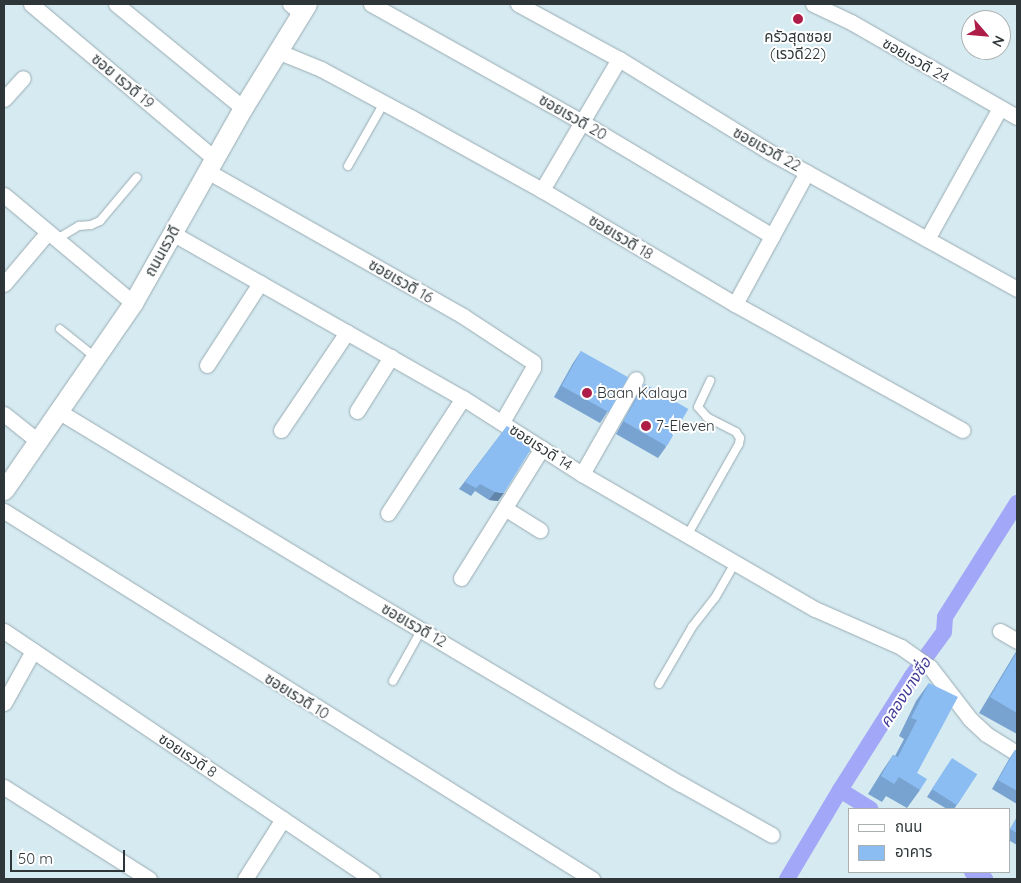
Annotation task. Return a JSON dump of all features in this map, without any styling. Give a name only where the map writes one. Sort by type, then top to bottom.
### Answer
[{"type":"street","name":"ซอย เรวดี 19","points":[[31,4],[211,164]]},
{"type":"street","points":[[116,4],[243,108]]},
{"type":"street","name":"ซอยเรวดี 20","points":[[371,4],[580,121],[772,236]]},
{"type":"street","name":"ซอยเรวดี 22","points":[[518,4],[619,59],[768,152],[808,172],[1017,289]]},
{"type":"street","name":"ซอยเรวดี 24","points":[[813,4],[851,22],[1017,117]]},
{"type":"street","name":"ถนนเรวดี","points":[[4,490],[133,303],[277,51],[299,7]]},
{"type":"street","name":"ซอยเรวดี 18","points":[[277,51],[321,69],[542,190],[735,304],[962,430]]},
{"type":"street","points":[[542,190],[580,121],[619,59]]},
{"type":"street","points":[[4,99],[23,78]]},
{"type":"street","points":[[927,239],[1000,108]]},
{"type":"street","name":"ซอยเรวดี 16","points":[[211,164],[463,316],[532,362],[533,368],[502,422]]},
{"type":"street","points":[[735,304],[808,172]]},
{"type":"street","points":[[4,195],[133,303]]},
{"type":"street","name":"ซอยเรวดี 14","points":[[172,233],[463,398],[582,474],[815,609],[901,647],[930,667],[970,719],[986,734],[1017,753]]},
{"type":"street","points":[[4,284],[53,236]]},
{"type":"street","points":[[207,365],[260,282]]},
{"type":"street","points":[[281,430],[346,332]]},
{"type":"street","points":[[357,411],[391,357]]},
{"type":"street","points":[[582,474],[636,379]]},
{"type":"street","points":[[388,513],[463,398]]},
{"type":"street","name":"ซอยเรวดี 12","points":[[58,411],[681,784],[772,835]]},
{"type":"street","points":[[4,414],[38,441]]},
{"type":"street","points":[[461,578],[506,509],[542,448]]},
{"type":"street","points":[[506,509],[540,530]]},
{"type":"street","name":"ซอยเรวดี 10","points":[[4,511],[592,879]]},
{"type":"street","points":[[1000,630],[1017,641]]},
{"type":"street","name":"ซอยเรวดี 8","points":[[4,631],[372,879]]},
{"type":"street","points":[[4,703],[33,651]]},
{"type":"street","points":[[4,788],[148,879]]},
{"type":"street","points":[[245,879],[283,820]]},
{"type":"lane","points":[[348,166],[384,103]]},
{"type":"lane","points":[[53,236],[79,226],[91,225],[100,221],[137,177]]},
{"type":"lane","points":[[60,329],[95,357]]},
{"type":"lane","points":[[688,534],[739,444],[740,438],[736,432],[707,417],[698,407],[710,382]]},
{"type":"lane","points":[[659,684],[692,627],[715,598],[735,563]]},
{"type":"lane","points":[[393,681],[422,629]]},
{"type":"building","name":"Baan Kalaya","points":[[581,351],[628,377],[609,412],[562,386]]},
{"type":"building","name":"7-Eleven","points":[[645,384],[688,409],[667,446],[624,421]]},
{"type":"building","points":[[507,426],[534,444],[504,493],[495,492],[480,484],[476,488],[465,482]]},
{"type":"building","points":[[1017,652],[1017,713],[990,697]]},
{"type":"building","points":[[929,683],[958,697],[917,773],[927,779],[920,790],[899,777],[894,784],[881,776],[893,755],[898,757],[917,720],[911,718]]},
{"type":"building","points":[[1015,750],[1017,751],[1017,791],[998,780]]},
{"type":"building","points":[[952,758],[977,774],[957,805],[932,789]]},
{"type":"building","points":[[1017,818],[1017,833],[1011,830]]},
{"type":"waterway","name":"คลองบางซื่อ","points":[[787,879],[840,790],[912,676],[944,632],[945,617],[1017,503]]},
{"type":"waterway","points":[[840,790],[869,808]]},
{"type":"waterway","points":[[974,873],[985,879]]},
{"type":"place","name":"ครัวสุดซอย (เรวดี22)","points":[[798,19]]},
{"type":"place","name":"Baan Kalaya","points":[[587,393]]},
{"type":"place","name":"7-Eleven","points":[[646,426]]}]
